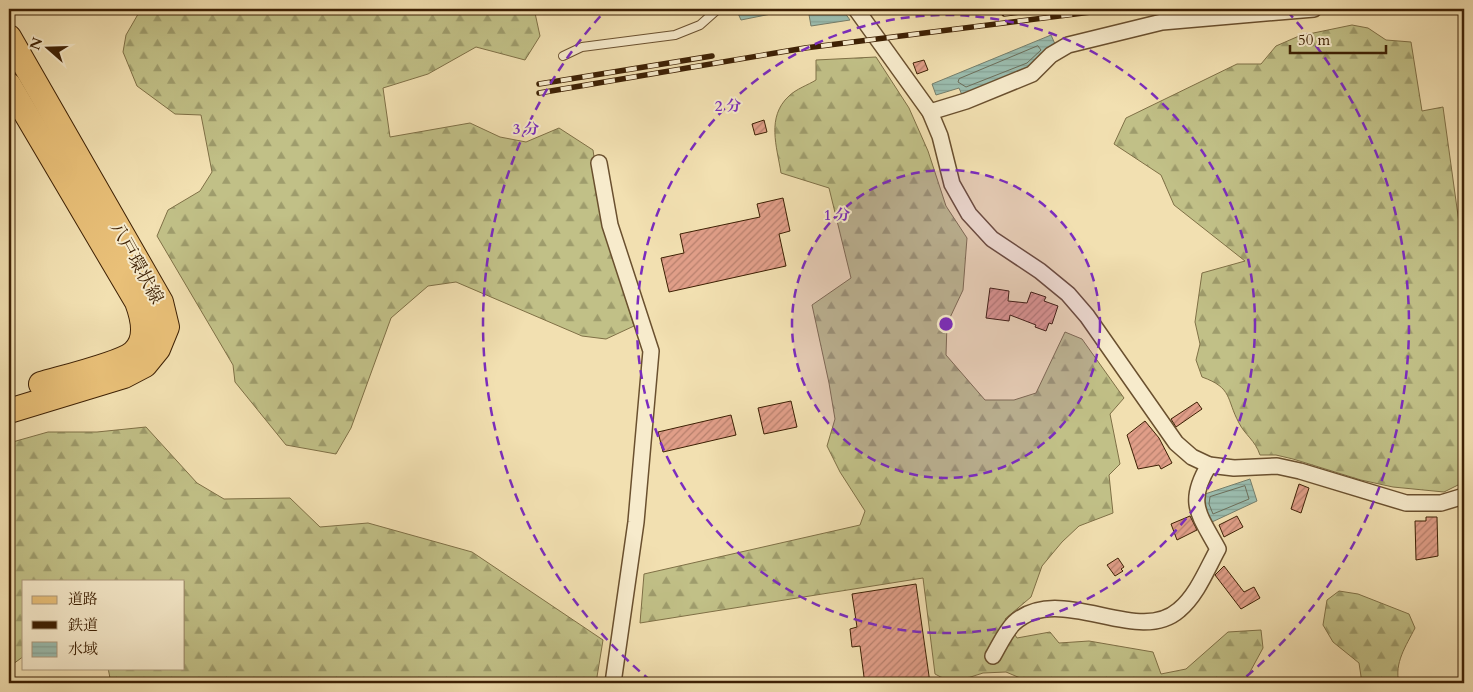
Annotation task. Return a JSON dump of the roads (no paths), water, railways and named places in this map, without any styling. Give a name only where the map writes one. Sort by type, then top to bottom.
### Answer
[{"type":"main road","name":"八戸環状線","points":[[9,37],[161,302],[167,327],[158,349],[145,365],[124,376],[9,411]]},
{"type":"main road","name":"八戸環状線","points":[[9,85],[137,302],[144,320],[143,336],[134,352],[115,361],[9,394]]},
{"type":"street","points":[[856,9],[930,112],[940,136],[952,184],[968,214],[992,239],[1040,271],[1068,294],[1087,316],[1176,443],[1192,457],[1209,465],[1234,468],[1285,468],[1406,503],[1441,502],[1464,496]]},
{"type":"street","points":[[930,112],[966,101],[1032,74],[1051,55],[1068,44],[1162,22],[1314,9]]},
{"type":"street","points":[[599,164],[610,225],[651,351],[636,522],[613,683]]},
{"type":"street","points":[[993,656],[1012,625],[1027,614],[1049,608],[1065,608],[1133,621],[1163,618],[1178,611],[1192,596],[1218,549],[1196,508],[1196,495],[1209,465]]},
{"type":"lane","points":[[563,56],[582,48],[675,35],[700,25],[718,9]]},
{"type":"water","points":[[736,9],[796,9],[741,20]]},
{"type":"water","points":[[808,9],[842,9],[850,20],[811,26]]},
{"type":"water","points":[[1051,35],[1055,44],[1030,67],[962,95],[959,88],[936,95],[932,84]]},
{"type":"water","points":[[1250,479],[1257,501],[1212,522],[1205,511],[1205,494]]},
{"type":"railway","points":[[1004,14],[1043,9]]},
{"type":"railway","points":[[539,93],[805,48],[1115,9]]},
{"type":"railway","points":[[539,84],[712,56]]}]
